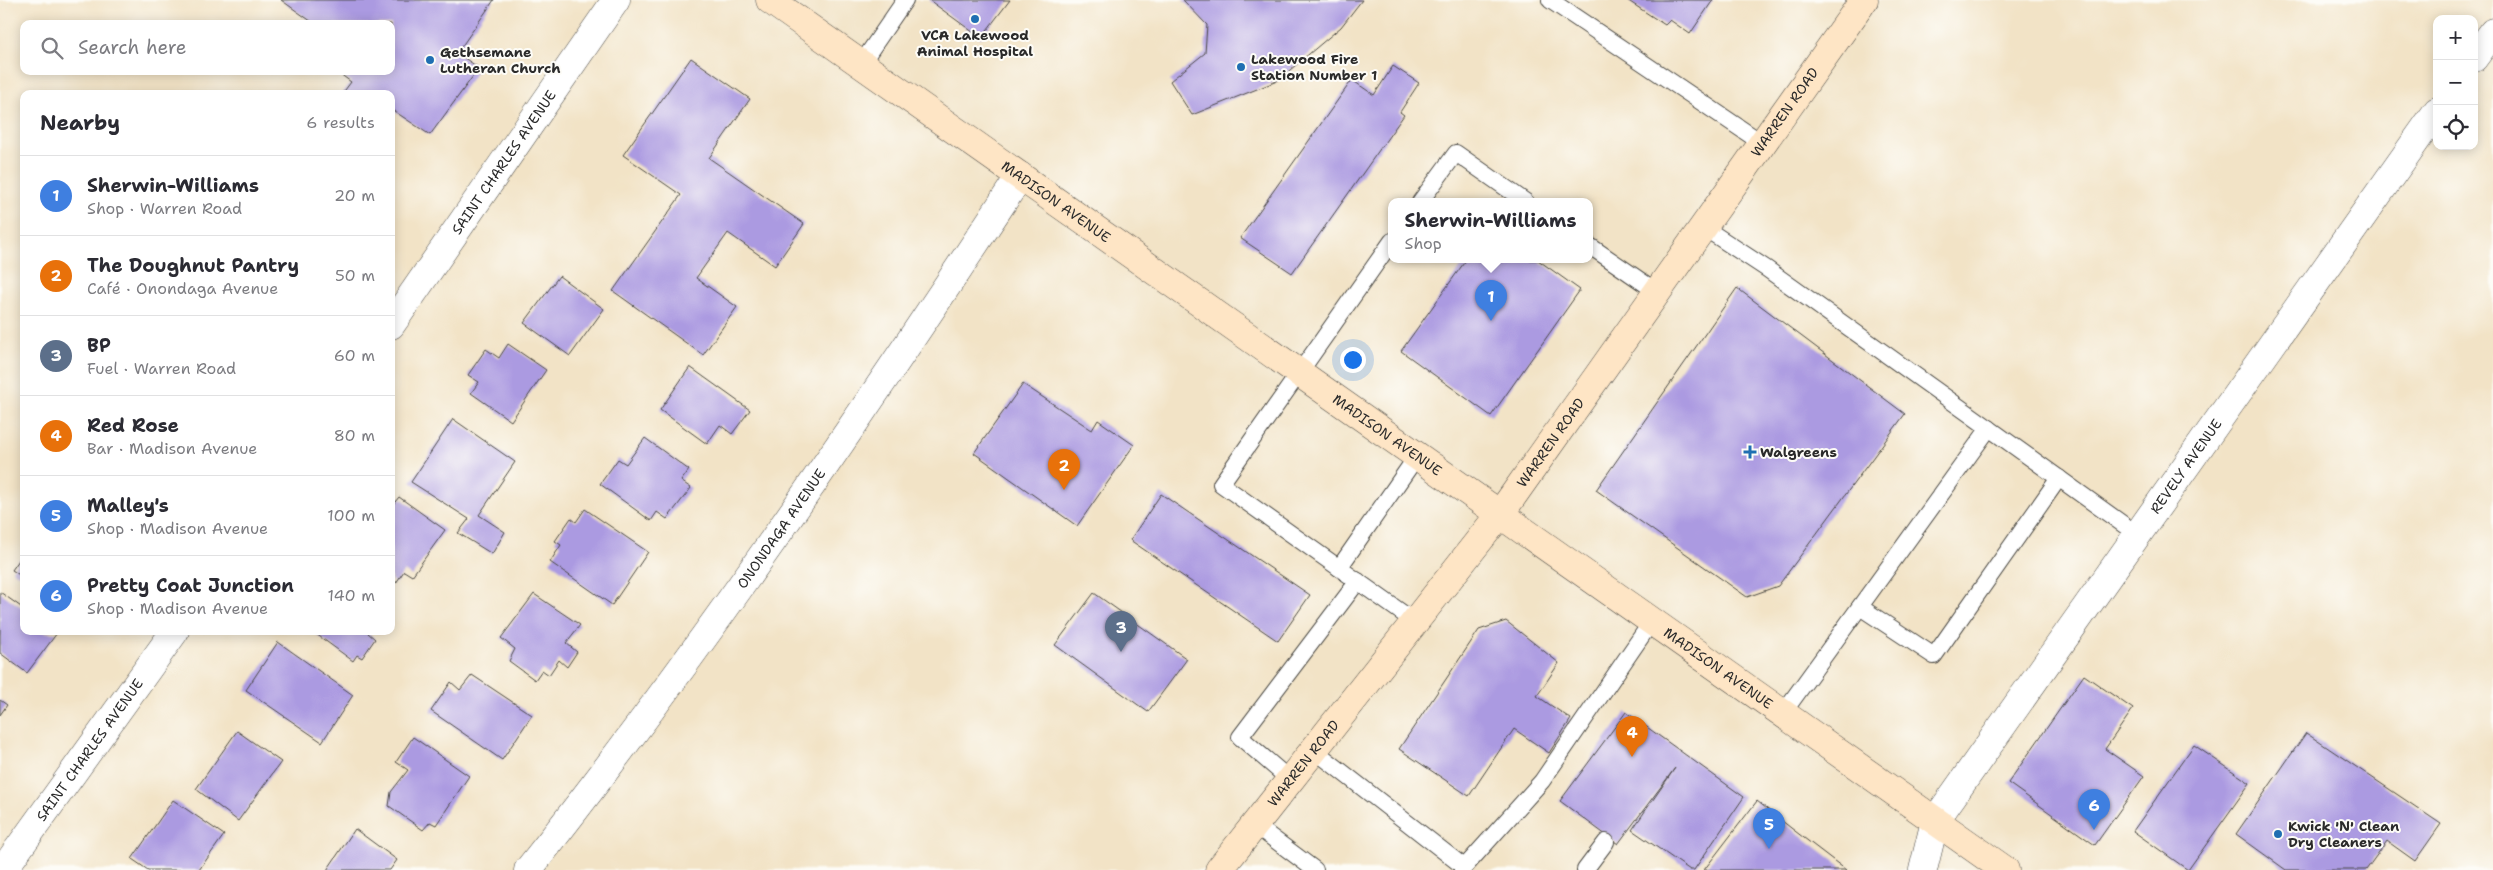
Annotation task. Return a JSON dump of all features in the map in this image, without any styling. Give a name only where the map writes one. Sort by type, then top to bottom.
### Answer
[{"type":"main road","name":"MADISON AVENUE","points":[[770,0],[2004,870]]},
{"type":"main road","name":"WARREN ROAD","points":[[1219,870],[1500,514],[1864,0]]},
{"type":"street","name":"SAINT CHARLES AVENUE","points":[[395,319],[616,0]]},
{"type":"street","points":[[2478,53],[2493,32]]},
{"type":"street","name":"REVELY AVENUE","points":[[1936,821],[2433,117]]},
{"type":"street","name":"ONONDAGA AVENUE","points":[[528,870],[670,685],[919,330],[1020,176]]},
{"type":"street","name":"SAINT CHARLES AVENUE","points":[[3,870],[172,635]]},
{"type":"street","points":[[1923,870],[1936,821]]},
{"type":"lane","points":[[861,64],[905,0]]},
{"type":"lane","points":[[1550,0],[1762,143]]},
{"type":"lane","points":[[1423,198],[1456,153],[1520,198]]},
{"type":"lane","points":[[1703,227],[1767,269],[2138,535]]},
{"type":"lane","points":[[1388,247],[1221,484],[1415,622]]},
{"type":"lane","points":[[1593,248],[1657,292]]},
{"type":"lane","points":[[1783,714],[1989,428]]},
{"type":"lane","points":[[1339,568],[1417,456]]},
{"type":"lane","points":[[1860,607],[1934,656],[2058,478]]},
{"type":"lane","points":[[1290,780],[1240,737],[1358,581]]},
{"type":"lane","points":[[1314,750],[1463,868],[1542,781],[1652,621]]},
{"type":"lane","points":[[1255,825],[1315,870]]},
{"type":"lane","points":[[1585,870],[1606,842]]},
{"type":"building","name":"Gethsemane Lutheran Church","points":[[281,0],[494,0],[457,53],[479,68],[430,135],[395,112],[395,90],[345,90],[351,82],[341,75],[395,75],[395,20],[309,20]]},
{"type":"building","name":"VCA Lakewood Animal Hospital","points":[[929,0],[1010,0],[981,38]]},
{"type":"building","name":"Lakewood Fire Station Number 1","points":[[1183,0],[1362,0],[1341,27],[1277,81],[1192,115],[1170,81],[1205,53],[1207,25]]},
{"type":"building","points":[[1627,0],[1713,0],[1690,34],[1670,20],[1665,25]]},
{"type":"building","points":[[691,58],[750,99],[709,158],[804,224],[775,266],[728,233],[696,278],[737,307],[703,355],[613,291],[681,195],[623,155]]},
{"type":"building","points":[[1393,66],[1419,83],[1400,112],[1404,115],[1292,273],[1240,238],[1352,80],[1374,95]]},
{"type":"building","points":[[1464,263],[1542,263],[1580,290],[1491,416],[1401,351]]},
{"type":"building","points":[[559,276],[604,309],[570,356],[524,323]]},
{"type":"building","name":"Walgreens","points":[[1737,288],[1905,414],[1778,586],[1747,597],[1596,490]]},
{"type":"building","points":[[508,344],[546,370],[511,421],[471,393],[479,382],[468,375],[486,349],[499,358]]},
{"type":"building","points":[[690,367],[750,410],[732,434],[720,425],[707,444],[660,410]]},
{"type":"building","points":[[1023,384],[1092,430],[1098,420],[1134,445],[1077,526],[974,453]]},
{"type":"building","points":[[453,419],[515,462],[479,515],[505,532],[492,554],[458,533],[469,519],[411,482]]},
{"type":"building","points":[[645,438],[689,470],[681,481],[691,488],[667,519],[657,512],[651,521],[600,484],[618,459],[626,464]]},
{"type":"building","points":[[1161,494],[1310,595],[1278,641],[1130,540]]},
{"type":"building","points":[[399,497],[445,530],[412,576],[404,571],[396,583],[395,582],[395,502]]},
{"type":"building","points":[[585,509],[648,552],[612,605],[550,562],[561,545],[555,541],[571,518],[576,522]]},
{"type":"building","points":[[20,559],[20,575],[12,570]]},
{"type":"building","points":[[0,592],[20,606],[20,635],[56,635],[27,673],[0,653]]},
{"type":"building","points":[[1094,593],[1187,659],[1148,712],[1055,645]]},
{"type":"building","points":[[534,594],[580,625],[566,643],[577,652],[567,667],[559,660],[549,675],[542,670],[535,680],[509,661],[515,649],[501,638]]},
{"type":"building","points":[[1506,621],[1559,663],[1537,696],[1571,719],[1549,753],[1514,729],[1469,796],[1399,749],[1479,630]]},
{"type":"building","points":[[317,635],[370,635],[375,639],[362,658],[357,655],[353,661]]},
{"type":"building","points":[[278,642],[353,695],[322,742],[246,690]]},
{"type":"building","points":[[472,675],[532,715],[502,760],[431,711],[451,682],[460,690]]},
{"type":"building","points":[[2084,675],[2133,709],[2105,749],[2144,776],[2095,845],[2008,783]]},
{"type":"building","points":[[0,700],[7,705],[0,715]]},
{"type":"building","points":[[1626,712],[1744,797],[1694,870],[1690,870],[1632,830],[1675,768],[1618,844],[1560,801]]},
{"type":"building","points":[[237,731],[281,762],[238,821],[196,789]]},
{"type":"building","points":[[2306,733],[2441,824],[2415,861],[2387,841],[2366,870],[2286,870],[2236,834]]},
{"type":"building","points":[[413,737],[469,776],[436,825],[430,822],[423,830],[389,806],[391,792],[408,770],[396,762]]},
{"type":"building","points":[[2194,745],[2250,783],[2188,870],[2133,831]]},
{"type":"building","points":[[173,800],[224,835],[199,870],[148,870],[132,859]]},
{"type":"building","points":[[1757,801],[1791,828],[1846,870],[1704,870]]},
{"type":"building","points":[[355,829],[397,860],[390,870],[327,870]]},
{"type":"place","name":"VCA Lakewood Animal Hospital","points":[[975,19]]},
{"type":"place","name":"Gethsemane Lutheran Church","points":[[430,60]]},
{"type":"place","name":"Lakewood Fire Station Number 1","points":[[1241,67]]},
{"type":"place","name":"Sherwin-Williams","points":[[1491,321]]},
{"type":"place","name":"Walgreens","points":[[1750,452]]},
{"type":"place","name":"The Doughnut Pantry","points":[[1064,490]]},
{"type":"place","name":"BP","points":[[1121,652]]},
{"type":"place","name":"Red Rose","points":[[1632,757]]},
{"type":"place","name":"Pretty Coat Junction","points":[[2094,830]]},
{"type":"place","name":"Kwick 'N' Clean Dry Cleaners","points":[[2278,834]]},
{"type":"place","name":"Malley's","points":[[1769,849]]}]
